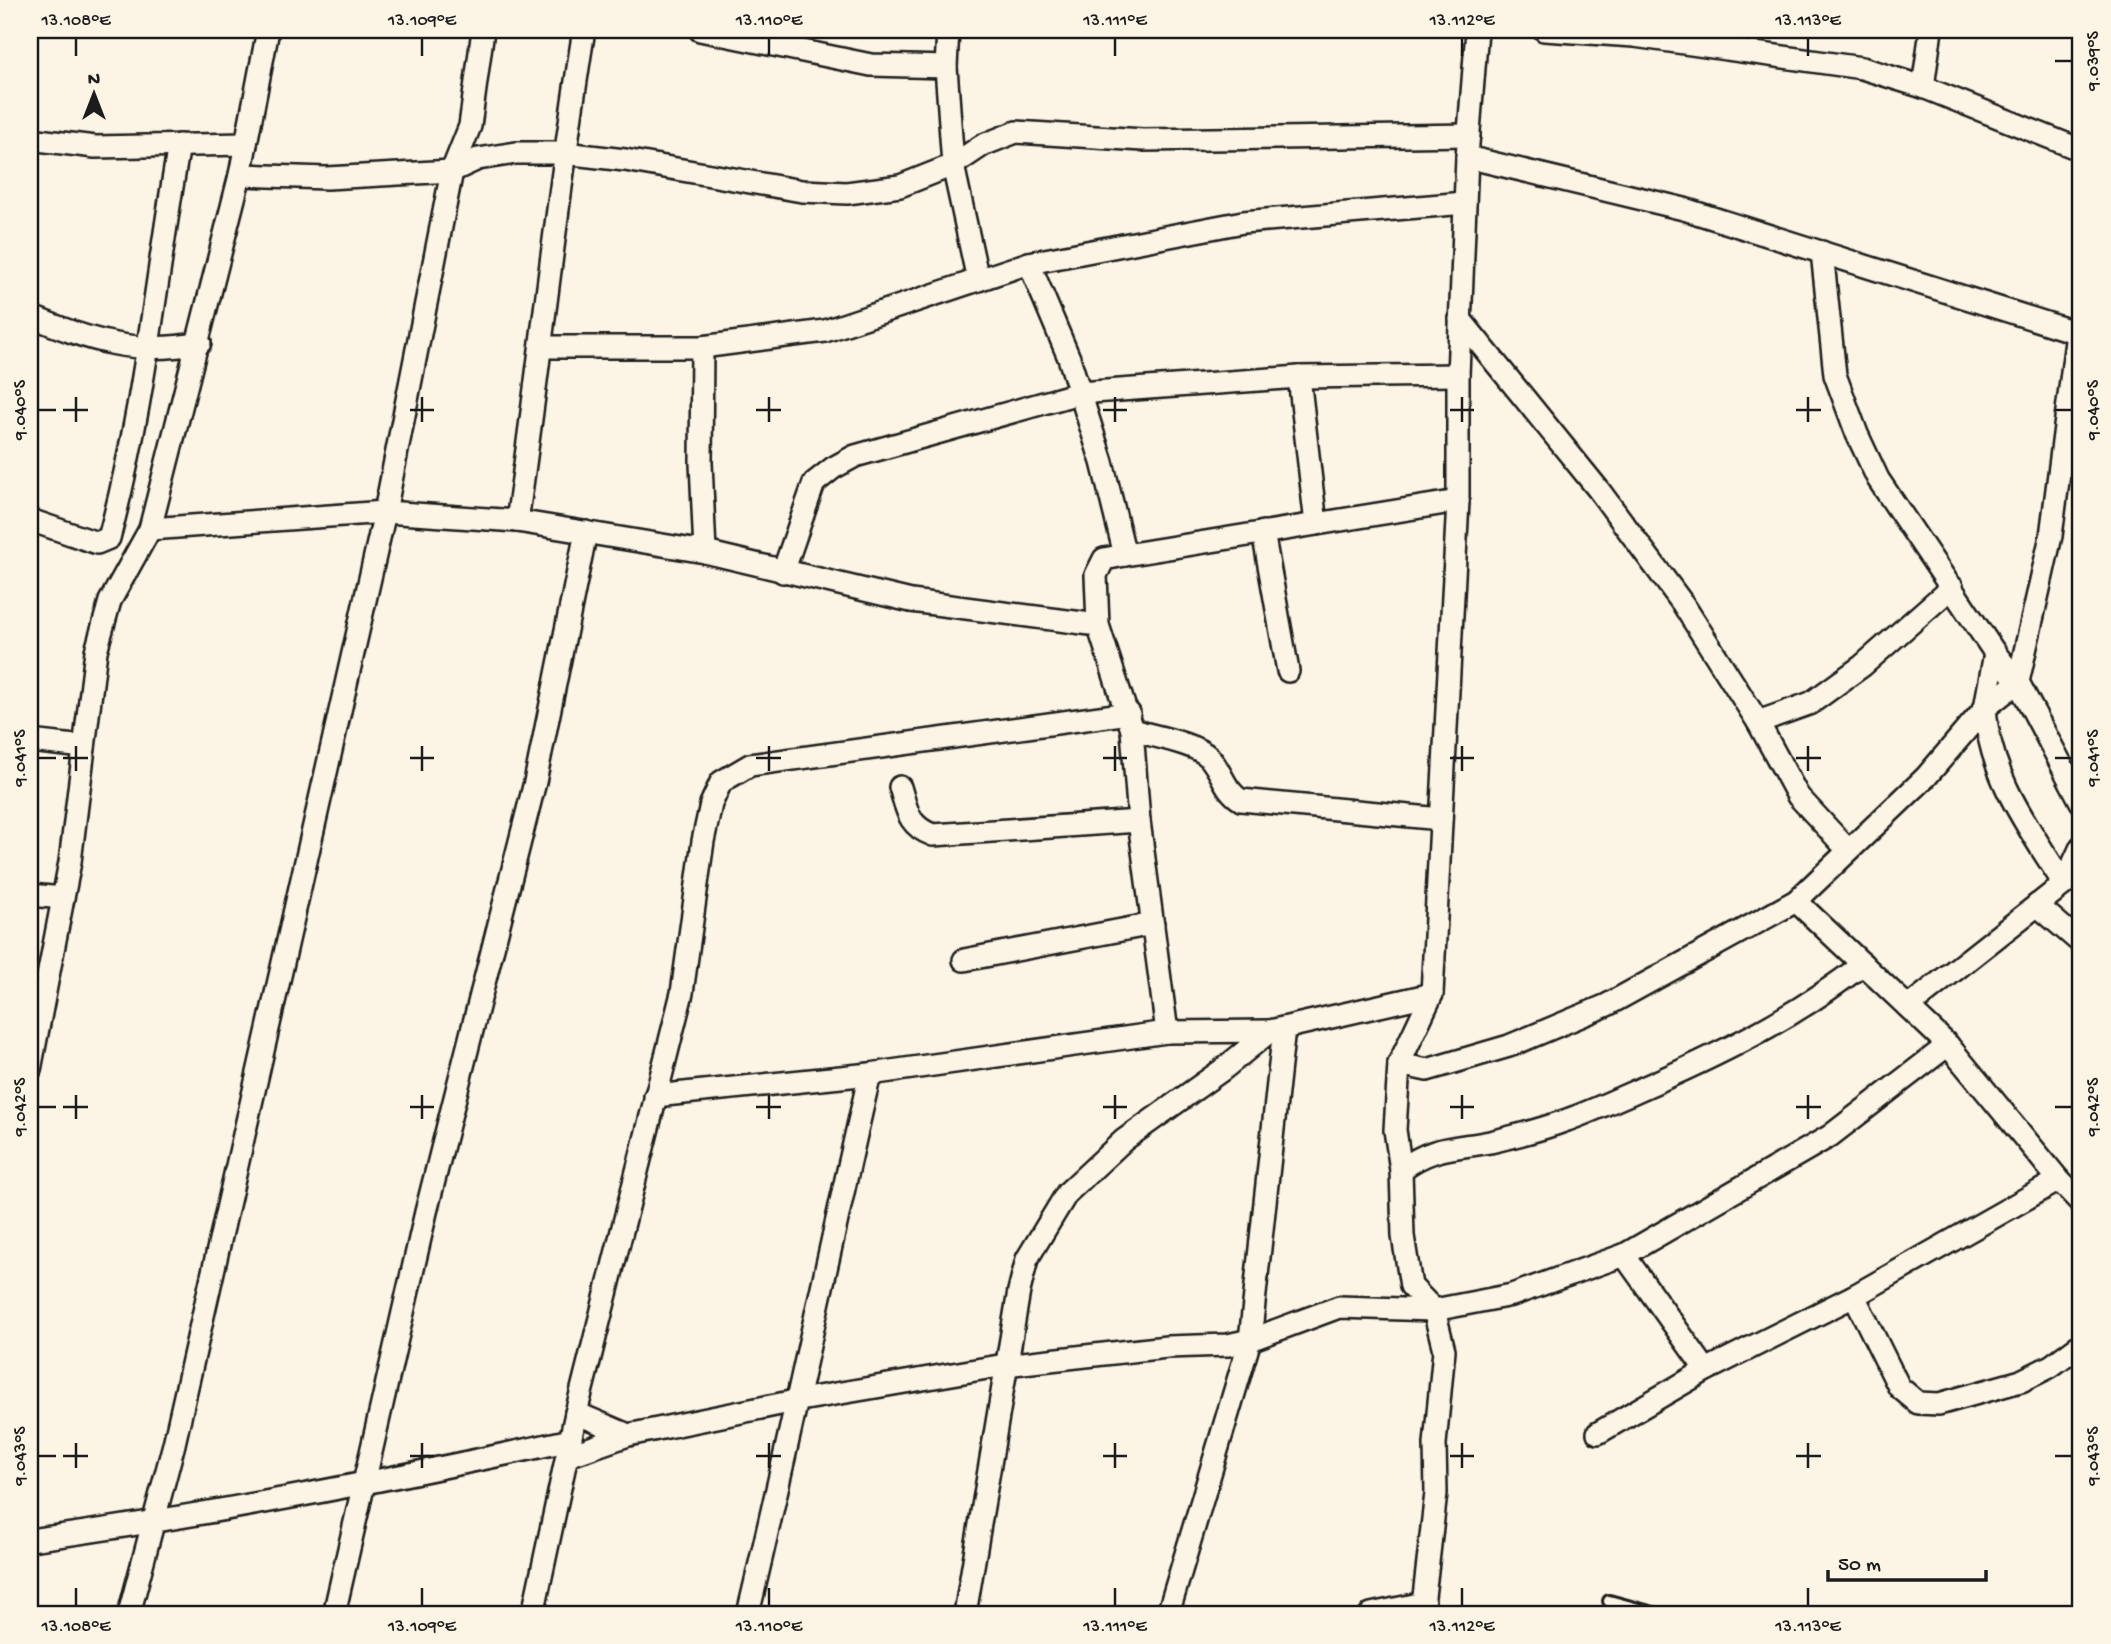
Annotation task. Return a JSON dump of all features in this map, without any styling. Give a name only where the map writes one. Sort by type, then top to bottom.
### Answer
[{"type":"street","points":[[31,1060],[63,898],[103,623],[115,591],[150,529],[200,343],[240,175],[268,30]]},
{"type":"street","points":[[129,1614],[177,1430],[385,512],[452,171],[470,126],[483,30]]},
{"type":"street","points":[[517,521],[543,347],[564,153],[584,30]]},
{"type":"street","points":[[700,30],[871,65],[946,67]]},
{"type":"street","points":[[947,30],[946,67],[953,165],[978,280]]},
{"type":"street","points":[[1371,1614],[1423,1609],[1436,1493],[1436,1444],[1444,1350],[1434,1310],[1411,1286],[1403,1236],[1401,1170],[1395,1130],[1399,1065],[1432,994],[1458,501],[1458,375],[1467,157],[1477,30]]},
{"type":"street","points":[[1544,30],[1634,33],[1862,68],[1923,87],[2081,150]]},
{"type":"street","points":[[1923,87],[1931,30]]},
{"type":"street","points":[[240,175],[327,178],[452,171],[478,159],[516,153],[564,153],[625,160],[802,191],[847,193],[900,186],[953,165],[983,145],[1016,132],[1143,139],[1469,135]]},
{"type":"street","points":[[30,139],[94,147],[246,144]]},
{"type":"street","points":[[30,520],[97,542],[109,538],[148,349],[161,247],[179,145]]},
{"type":"street","points":[[1399,1065],[1427,1070],[1522,1041],[1607,1005],[1796,901],[1847,849],[1926,776],[1986,708],[2018,682],[2051,536],[2079,334],[1684,209],[1467,157]]},
{"type":"street","points":[[543,347],[702,347],[825,331],[1029,263],[1243,222],[1465,203]]},
{"type":"street","points":[[1822,252],[1835,375],[1857,435],[1878,479],[1995,653],[2018,682],[2081,802]]},
{"type":"street","points":[[1029,263],[1069,358],[1102,462],[1125,555]]},
{"type":"street","points":[[30,316],[91,340],[148,349],[200,343]]},
{"type":"street","points":[[1460,319],[1606,499],[1683,604],[1758,722],[1798,796],[1847,849]]},
{"type":"street","points":[[702,347],[701,463],[705,552]]},
{"type":"street","points":[[783,572],[814,483],[855,456],[1079,393],[1298,377],[1458,375]]},
{"type":"street","points":[[1298,377],[1315,524]]},
{"type":"street","points":[[1167,1032],[1139,821],[1131,721],[1098,625],[1098,568],[1104,559],[1125,555],[1458,501]]},
{"type":"street","points":[[150,529],[385,512],[517,521],[705,552],[911,601],[1098,625]]},
{"type":"street","points":[[334,1614],[426,1212],[535,782],[586,532]]},
{"type":"street","points":[[1263,533],[1288,671]]},
{"type":"street","points":[[1758,722],[1811,703],[1862,666],[1951,587]]},
{"type":"street","points":[[1995,653],[1986,708],[1991,755],[2013,803],[2064,884]]},
{"type":"street","points":[[533,1614],[576,1413],[682,993],[693,930],[703,841],[712,804],[721,782],[750,765],[1131,721],[1198,750],[1208,757],[1233,795],[1241,800],[1441,819]]},
{"type":"street","points":[[30,741],[84,747]]},
{"type":"street","points":[[900,787],[910,822],[920,831],[933,835],[1139,821]]},
{"type":"street","points":[[1908,1007],[2064,884],[2081,847]]},
{"type":"street","points":[[30,895],[63,898]]},
{"type":"street","points":[[1796,901],[1948,1045],[2081,1203]]},
{"type":"street","points":[[2037,905],[2081,943]]},
{"type":"street","points":[[964,960],[1153,924]]},
{"type":"street","points":[[1401,1170],[1421,1155],[1442,1148],[1491,1142],[1568,1120],[1668,1077],[1777,1024],[1827,994],[1863,964]]},
{"type":"street","points":[[655,1096],[870,1074],[1167,1032],[1277,1030],[1432,994]]},
{"type":"street","points":[[1168,1614],[1250,1340],[1277,1030]]},
{"type":"street","points":[[965,1614],[1005,1365],[1027,1259],[1067,1194],[1124,1140],[1277,1030]]},
{"type":"street","points":[[30,1540],[153,1523],[569,1448],[800,1399],[1005,1365],[1250,1340],[1339,1307],[1434,1310],[1512,1295],[1624,1255],[1829,1136],[1948,1045]]},
{"type":"street","points":[[748,1614],[800,1399],[825,1268],[870,1074]]},
{"type":"street","points":[[1598,1433],[1706,1370],[1854,1296],[2059,1180]]},
{"type":"street","points":[[1624,1255],[1706,1370]]},
{"type":"street","points":[[1854,1296],[1899,1387],[1918,1403],[1939,1404],[2021,1381],[2051,1366],[2081,1344]]},
{"type":"street","points":[[576,1413],[628,1435]]},
{"type":"lane","points":[[1609,1601],[1657,1614]]}]
